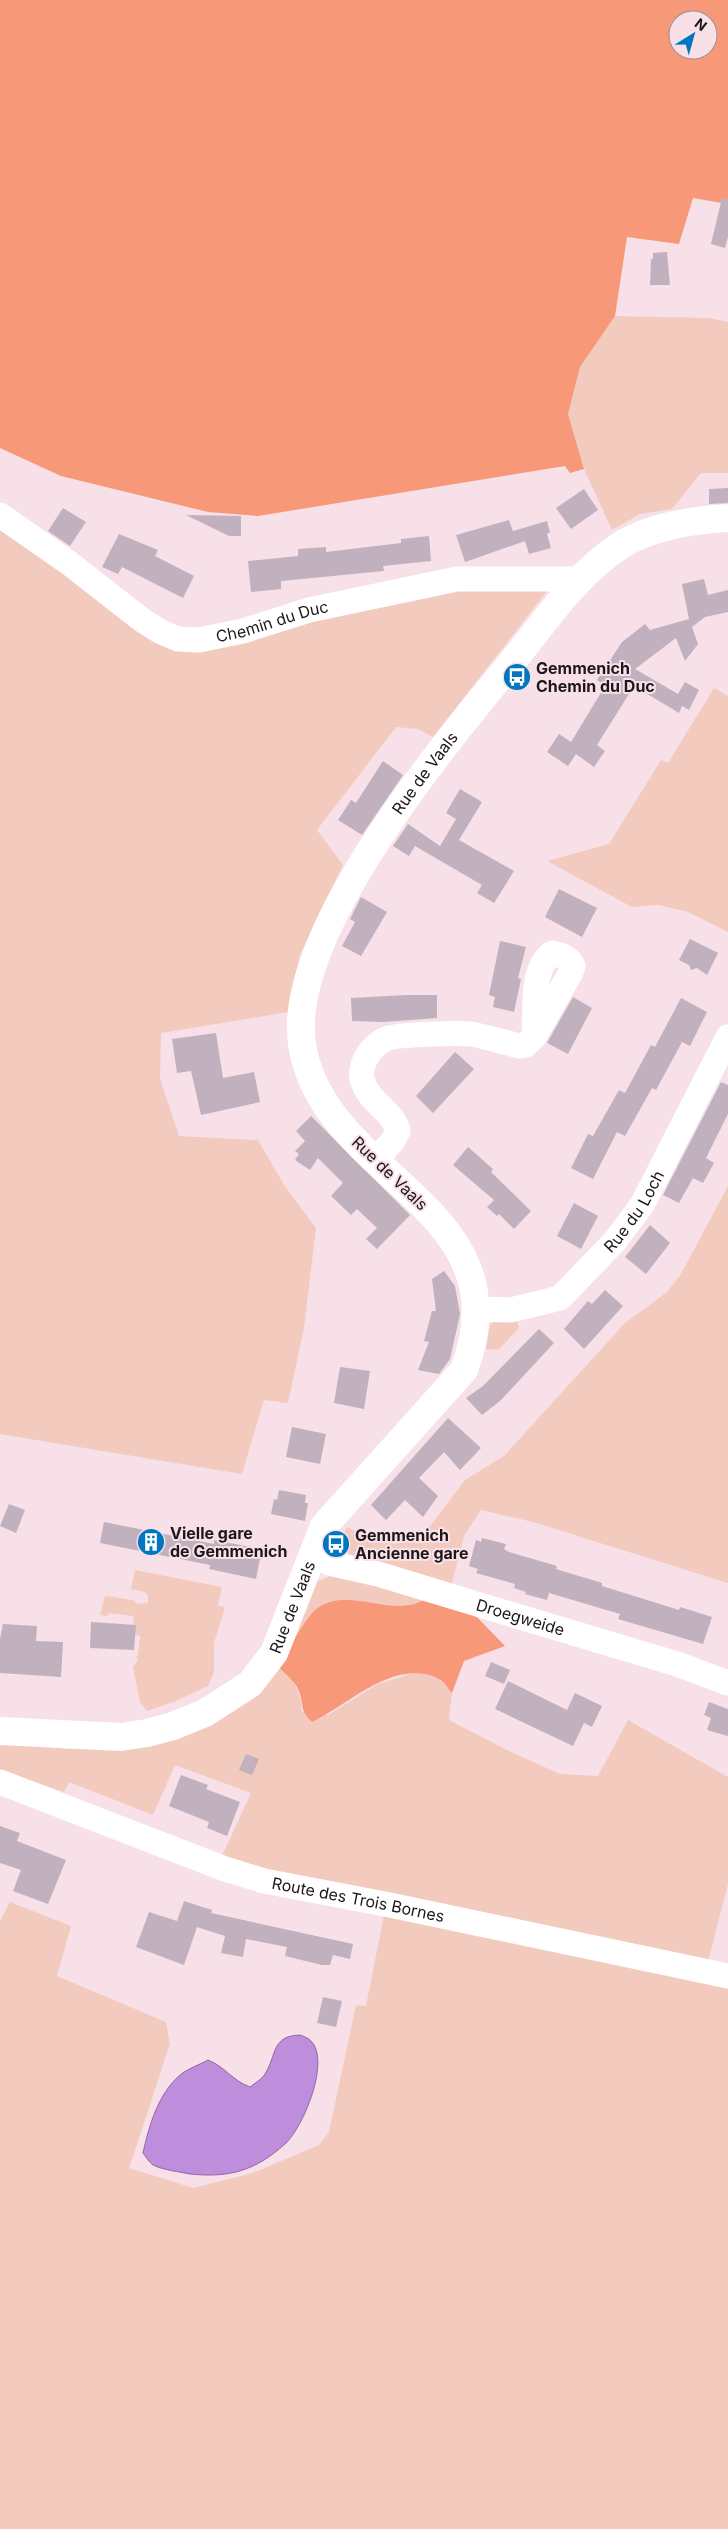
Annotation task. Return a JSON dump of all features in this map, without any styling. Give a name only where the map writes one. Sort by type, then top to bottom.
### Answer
[{"type":"main road","name":"Rue de Vaals","points":[[0,1731],[121,1737],[173,1726],[206,1713],[250,1684],[269,1661],[286,1628],[313,1551],[324,1526],[336,1510],[409,1434],[464,1370],[470,1353],[477,1308],[474,1287],[467,1264],[456,1243],[434,1216],[331,1113],[316,1087],[308,1066],[302,1044],[301,1017],[313,960],[353,880],[390,822],[450,738],[580,579],[620,546],[637,537],[685,523],[728,518]]},
{"type":"street","name":"Chemin du Duc","points":[[0,515],[69,563],[142,620],[161,632],[178,638],[199,640],[243,631],[309,610],[457,579],[580,579]]},
{"type":"street","points":[[376,1159],[392,1142],[398,1131],[396,1123],[369,1097],[362,1077],[363,1062],[386,1039],[470,1034],[520,1046],[526,1045],[534,1037]]},
{"type":"street","name":"Rue du Loch","points":[[477,1308],[510,1310],[560,1298],[615,1241],[642,1205],[728,1038]]},
{"type":"street","name":"Droegweide","points":[[313,1551],[329,1563],[378,1574],[528,1619],[677,1664],[728,1683]]},
{"type":"street","name":"Route des Trois Bornes","points":[[0,1782],[225,1869],[264,1881],[384,1904],[728,1976]]},
{"type":"shaded area","points":[[0,0],[728,0],[728,204],[693,198],[679,244],[627,237],[615,316],[580,367],[568,414],[584,469],[570,473],[565,466],[258,516],[208,512],[61,476],[0,448]]},
{"type":"shaded area","points":[[615,316],[709,318],[728,322],[728,473],[701,473],[672,509],[640,514],[612,530],[584,469],[568,414],[580,367]]},
{"type":"shaded area","points":[[0,521],[154,637],[458,586],[551,586],[433,737],[418,729],[396,727],[317,830],[343,865],[300,955],[289,1012],[161,1033],[160,1079],[179,1136],[258,1140],[284,1185],[316,1228],[304,1328],[288,1403],[264,1400],[242,1474],[0,1434]]},
{"type":"shaded area","points":[[714,688],[728,696],[728,932],[688,912],[659,905],[632,907],[547,861],[609,844],[661,760],[668,763]]},
{"type":"shaded area","points":[[728,1186],[728,1583],[533,1522],[481,1510],[464,1536],[451,1587],[351,1557],[341,1539],[347,1527],[379,1542],[394,1544],[412,1540],[431,1525],[465,1480],[504,1456],[625,1323],[667,1292],[681,1274]]},
{"type":"shaded area","points":[[517,1321],[519,1328],[498,1350],[486,1349],[490,1325],[494,1322]]},
{"type":"shaded area","points":[[135,1570],[222,1587],[218,1606],[225,1607],[214,1643],[214,1672],[208,1686],[176,1701],[147,1711],[140,1702],[133,1667],[138,1659],[136,1657],[138,1655],[140,1636],[135,1635],[133,1616],[108,1613],[107,1616],[100,1615],[105,1596],[133,1600],[137,1604],[148,1603],[148,1596],[145,1592],[131,1589]]},
{"type":"shaded area","points":[[333,1575],[428,1597],[420,1603],[405,1606],[343,1601],[309,1617],[277,1666],[296,1686],[302,1712],[328,1715],[378,1684],[420,1673],[441,1679],[452,1693],[449,1720],[509,1751],[560,1774],[598,1776],[628,1720],[728,1777],[728,1884],[708,1962],[242,1864],[222,1856],[251,1793],[175,1765],[153,1815],[69,1782],[64,1792],[0,1770],[0,1742],[68,1749],[126,1746],[214,1721],[308,1593],[318,1581]]},
{"type":"shaded area","points":[[428,1597],[471,1611],[505,1646],[464,1661],[452,1693],[439,1679],[422,1674],[405,1674],[389,1678],[372,1686],[312,1722],[304,1712],[296,1686],[277,1666],[308,1618],[319,1607],[332,1602],[345,1600],[403,1606],[416,1603]]},
{"type":"shaded area","points":[[10,1902],[71,1926],[57,1976],[166,2022],[170,2044],[129,2168],[193,2188],[253,2173],[319,2145],[329,2132],[356,2005],[366,2006],[384,1915],[728,1984],[728,2529],[0,2529],[0,1921]]},
{"type":"shaded area","points":[[300,2035],[310,2040],[316,2049],[318,2062],[317,2077],[313,2093],[300,2124],[285,2144],[263,2161],[241,2171],[217,2175],[190,2174],[162,2168],[153,2165],[149,2161],[143,2153],[148,2132],[160,2101],[180,2075],[208,2060],[250,2087],[265,2074],[279,2043],[291,2036]]},
{"type":"building","points":[[722,198],[728,199],[728,237],[725,248],[711,244]]},
{"type":"building","points":[[667,252],[670,285],[650,285],[653,253]]},
{"type":"building","points":[[728,488],[728,503],[709,504],[709,489]]},
{"type":"building","points":[[584,489],[598,510],[571,529],[556,508]]},
{"type":"building","points":[[63,508],[86,522],[70,546],[48,531]]},
{"type":"building","points":[[186,515],[241,516],[241,536],[229,536]]},
{"type":"building","points":[[509,520],[513,531],[547,521],[550,532],[547,534],[551,548],[529,554],[525,541],[465,562],[456,535]]},
{"type":"building","points":[[119,534],[158,550],[155,556],[194,576],[183,598],[122,567],[118,574],[102,567]]},
{"type":"building","points":[[429,536],[431,561],[383,566],[384,571],[281,581],[281,589],[251,592],[248,561],[298,556],[298,549],[326,547],[326,552],[401,543],[401,539]]},
{"type":"building","points":[[704,579],[708,595],[728,590],[728,612],[705,617],[692,627],[698,644],[685,661],[676,638],[635,669],[678,694],[685,682],[699,690],[689,710],[682,706],[679,713],[634,686],[597,745],[605,751],[594,767],[576,754],[568,766],[547,752],[559,734],[571,742],[605,686],[597,680],[622,642],[645,624],[650,630],[689,619],[682,584]]},
{"type":"building","points":[[383,761],[403,775],[362,835],[338,820],[351,800],[356,803]]},
{"type":"building","points":[[460,789],[482,802],[459,840],[514,871],[494,903],[477,893],[482,885],[415,846],[409,856],[393,846],[408,824],[440,846],[456,819],[446,813]]},
{"type":"building","points":[[559,889],[597,908],[582,937],[545,917]]},
{"type":"building","points":[[361,897],[387,912],[361,956],[342,946],[355,922],[350,919]]},
{"type":"building","points":[[690,939],[718,953],[707,975],[697,968],[691,970],[689,965],[679,960]]},
{"type":"building","points":[[500,941],[526,947],[518,978],[521,979],[514,1012],[493,1007],[495,997],[489,995]]},
{"type":"building","points":[[437,995],[437,1018],[383,1022],[352,1021],[351,998]]},
{"type":"building","points":[[573,997],[592,1008],[568,1054],[547,1043]]},
{"type":"building","points":[[681,998],[707,1012],[690,1046],[682,1042],[656,1090],[652,1088],[625,1136],[617,1132],[593,1179],[571,1168],[588,1134],[593,1136],[619,1090],[625,1093],[651,1045],[655,1047]]},
{"type":"building","points":[[216,1033],[223,1078],[254,1072],[260,1102],[201,1115],[191,1071],[177,1073],[172,1039]]},
{"type":"building","points":[[455,1052],[474,1069],[433,1113],[416,1096]]},
{"type":"building","points":[[721,1082],[728,1085],[728,1114],[706,1158],[714,1163],[703,1183],[693,1178],[679,1203],[663,1195]]},
{"type":"building","points":[[311,1116],[410,1215],[377,1249],[366,1239],[377,1228],[357,1209],[351,1215],[331,1196],[343,1183],[318,1158],[310,1170],[295,1160],[299,1154],[295,1151],[305,1141],[296,1131]]},
{"type":"building","points":[[468,1147],[493,1169],[491,1172],[531,1211],[514,1229],[499,1214],[497,1216],[487,1207],[494,1200],[453,1165]]},
{"type":"building","points":[[574,1203],[598,1216],[581,1249],[557,1236]]},
{"type":"building","points":[[650,1225],[670,1243],[646,1274],[625,1257]]},
{"type":"building","points":[[444,1271],[455,1286],[460,1314],[450,1359],[439,1374],[418,1370],[429,1342],[424,1341],[432,1311],[436,1311],[432,1279]]},
{"type":"building","points":[[605,1290],[623,1306],[584,1349],[564,1329],[588,1301],[592,1304]]},
{"type":"building","points":[[539,1329],[554,1343],[500,1401],[482,1415],[466,1398],[483,1386]]},
{"type":"building","points":[[340,1367],[370,1371],[364,1409],[334,1403]]},
{"type":"building","points":[[448,1418],[481,1448],[460,1470],[444,1452],[419,1478],[438,1496],[423,1517],[405,1500],[386,1520],[371,1505]]},
{"type":"building","points":[[292,1427],[326,1434],[320,1464],[286,1457]]},
{"type":"building","points":[[279,1490],[306,1495],[305,1503],[308,1503],[305,1521],[271,1514],[274,1499],[277,1500]]},
{"type":"building","points":[[9,1504],[25,1510],[16,1533],[0,1526]]},
{"type":"building","points":[[104,1522],[214,1544],[214,1540],[262,1549],[256,1579],[209,1569],[210,1565],[100,1543]]},
{"type":"building","points":[[482,1538],[506,1544],[504,1549],[509,1552],[557,1566],[556,1569],[602,1583],[602,1586],[679,1610],[680,1607],[712,1617],[703,1644],[618,1619],[620,1614],[549,1593],[547,1600],[525,1594],[526,1592],[514,1588],[515,1584],[476,1573],[478,1569],[469,1566],[476,1540],[481,1542]]},
{"type":"building","points":[[91,1622],[136,1625],[134,1650],[90,1648]]},
{"type":"building","points":[[3,1624],[37,1626],[36,1641],[63,1642],[61,1677],[0,1673],[0,1639]]},
{"type":"building","points":[[491,1662],[510,1670],[504,1684],[485,1676]]},
{"type":"building","points":[[508,1681],[567,1710],[575,1693],[602,1706],[592,1727],[584,1723],[573,1746],[495,1709]]},
{"type":"building","points":[[709,1702],[728,1709],[728,1736],[707,1730],[711,1718],[704,1715]]},
{"type":"building","points":[[246,1754],[259,1759],[252,1775],[239,1770]]},
{"type":"building","points":[[181,1775],[208,1785],[206,1789],[240,1802],[227,1836],[207,1828],[209,1822],[169,1806]]},
{"type":"building","points":[[0,1826],[20,1833],[17,1841],[66,1860],[48,1904],[13,1891],[21,1870],[0,1863]]},
{"type":"building","points":[[184,1901],[212,1910],[211,1913],[353,1944],[350,1959],[333,1955],[330,1965],[322,1965],[285,1956],[287,1947],[246,1939],[243,1957],[221,1953],[225,1936],[197,1927],[184,1965],[136,1947],[149,1912],[177,1921]]},
{"type":"building","points":[[323,1997],[342,2001],[336,2027],[317,2023]]},
{"type":"place","name":"Gemmenich Chemin du Duc","points":[[517,677]]},
{"type":"place","name":"Vielle gare de Gemmenich","points":[[151,1542]]},
{"type":"place","name":"Gemmenich Ancienne gare","points":[[336,1544]]}]
